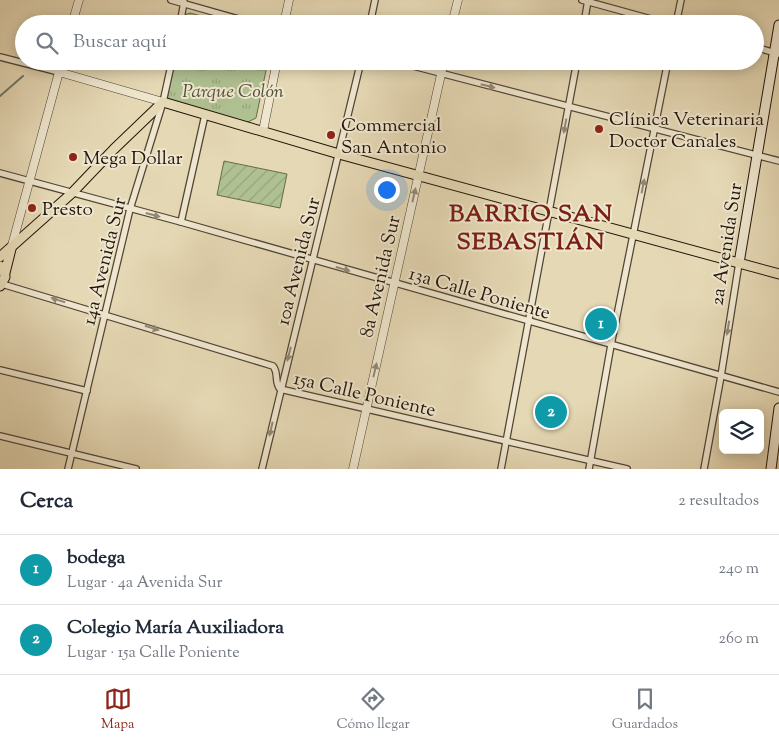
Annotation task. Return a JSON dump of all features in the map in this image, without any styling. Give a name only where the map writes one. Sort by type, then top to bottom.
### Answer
[{"type":"main road","name":"2a Avenida Sur","points":[[738,262],[776,53],[779,25]]},
{"type":"main road","points":[[0,257],[72,193],[163,102],[339,154],[779,274]]},
{"type":"main road","points":[[1,285],[3,270],[11,249]]},
{"type":"main road","points":[[771,469],[779,408]]},
{"type":"street","points":[[75,15],[79,0]]},
{"type":"street","points":[[171,0],[227,15]]},
{"type":"street","points":[[286,15],[289,0]]},
{"type":"street","points":[[372,15],[376,0]]},
{"type":"street","points":[[454,15],[458,0]]},
{"type":"street","points":[[678,15],[680,0]]},
{"type":"street","points":[[585,15],[586,1],[637,15]]},
{"type":"street","points":[[182,15],[184,2]]},
{"type":"street","points":[[0,57],[15,61]]},
{"type":"street","points":[[51,70],[163,102]]},
{"type":"street","name":"14a Avenida Sur","points":[[68,469],[130,209],[163,102],[170,70]]},
{"type":"street","points":[[262,131],[274,70]]},
{"type":"street","name":"10a Avenida Sur","points":[[262,469],[359,70]]},
{"type":"street","points":[[427,70],[779,161]]},
{"type":"street","name":"8a Avenida Sur","points":[[353,469],[442,70]]},
{"type":"street","points":[[501,469],[575,70]]},
{"type":"street","points":[[589,469],[666,70]]},
{"type":"street","points":[[11,249],[59,72]]},
{"type":"street","points":[[181,222],[205,115]]},
{"type":"street","name":"13a Calle Poniente","points":[[0,174],[181,222],[779,392]]},
{"type":"street","name":"2a Avenida Sur","points":[[704,469],[721,376],[738,262]]},
{"type":"street","name":"15a Calle Poniente","points":[[1,285],[105,314],[273,366],[276,370],[277,386],[280,389],[627,469]]},
{"type":"street","points":[[0,370],[87,392]]},
{"type":"street","points":[[0,436],[136,469]]},
{"type":"green space","name":"Parque Colón","points":[[170,70],[266,70],[256,118],[246,123],[167,102],[164,94]]},
{"type":"green space","points":[[224,161],[287,174],[280,208],[217,195]]},
{"type":"waterway","points":[[0,96],[23,76]]},
{"type":"place","name":"Clínica Veterinaria Doctor Canales","points":[[599,129]]},
{"type":"place","name":"Commercial San Antonio","points":[[331,135]]},
{"type":"place","name":"Mega Dollar","points":[[73,157]]},
{"type":"place","name":"Presto","points":[[32,208]]},
{"type":"place","name":"bodega","points":[[601,324]]},
{"type":"place","name":"Colegio María Auxiliadora","points":[[551,412]]},
{"type":"district","name":"BARRIO SAN SEBASTIÁN","points":[[531,227]]}]
